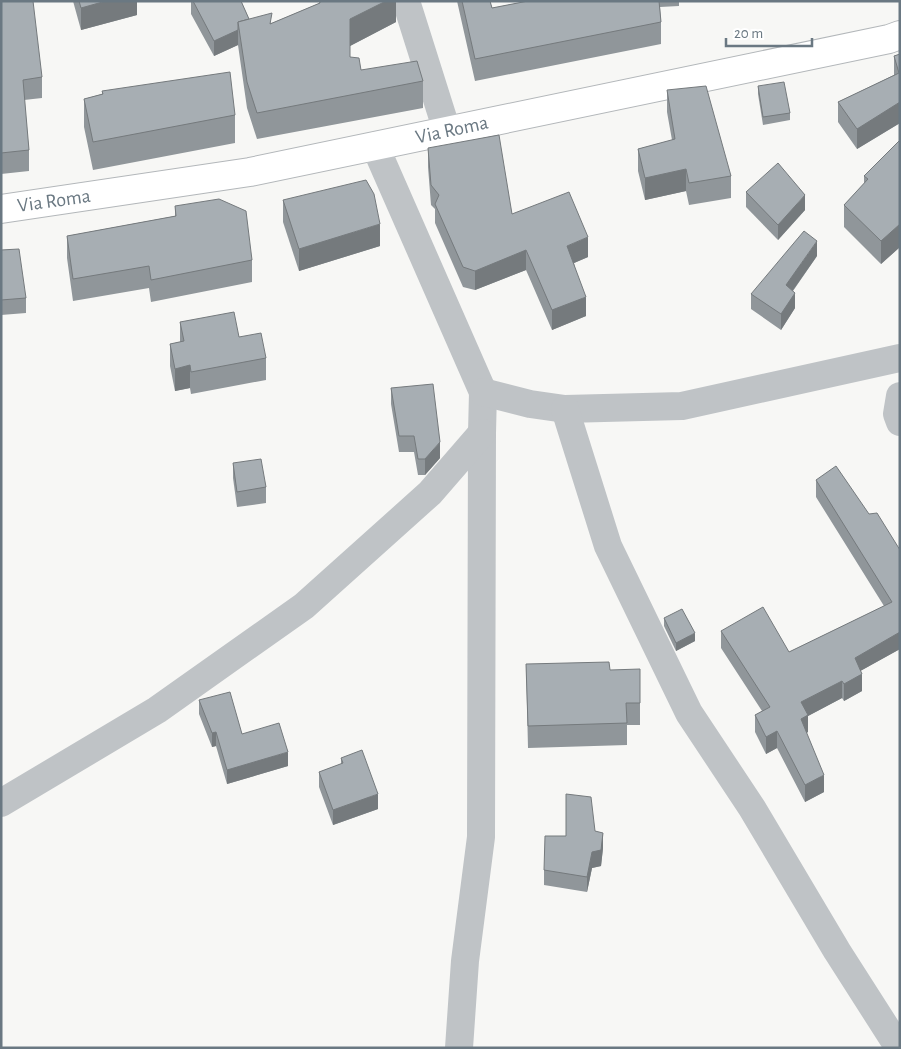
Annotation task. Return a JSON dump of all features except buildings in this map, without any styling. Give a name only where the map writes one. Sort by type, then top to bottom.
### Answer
[{"type":"main road","name":"Via Roma","points":[[1,209],[250,172],[889,39],[900,35]]},
{"type":"street","points":[[406,1],[447,131]]},
{"type":"street","points":[[375,146],[483,392],[481,837],[465,961],[459,1048]]},
{"type":"street","points":[[483,392],[530,404],[565,409],[682,406],[900,358]]},
{"type":"street","points":[[900,396],[897,414],[900,422]]},
{"type":"street","points":[[565,409],[608,546],[689,713],[752,808],[837,951],[899,1048]]},
{"type":"street","points":[[1,803],[157,710],[304,606],[430,493],[482,433]]}]
